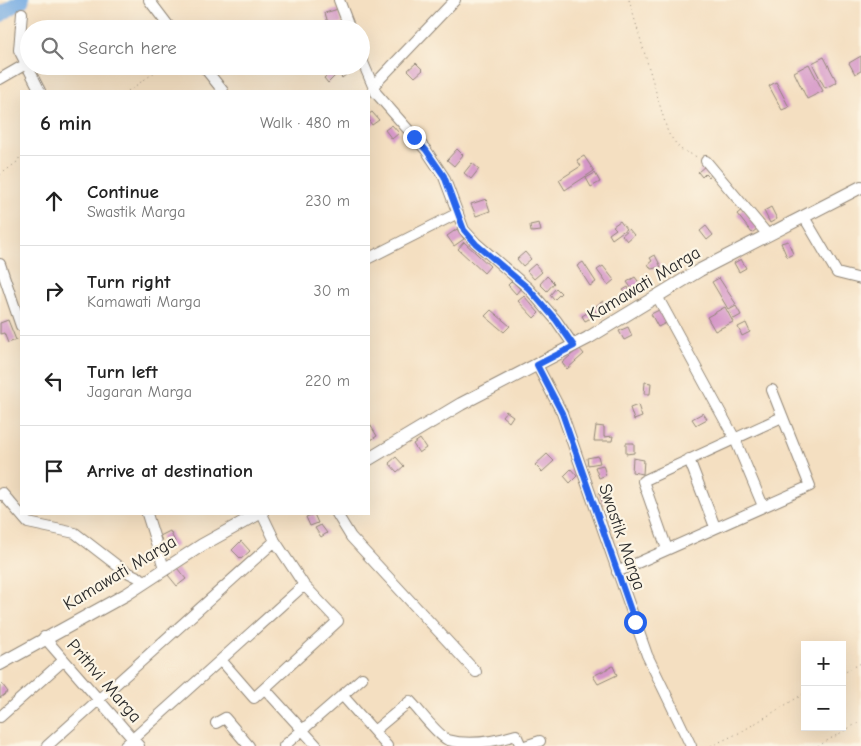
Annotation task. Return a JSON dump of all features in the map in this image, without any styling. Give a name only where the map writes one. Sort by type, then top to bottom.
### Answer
[{"type":"main road","name":"Kamawati Marga","points":[[370,458],[461,404],[574,346],[700,270],[861,187]]},
{"type":"main road","name":"Kamawati Marga","points":[[0,664],[126,594],[164,568],[255,515]]},
{"type":"street","points":[[149,0],[164,20]]},
{"type":"street","points":[[339,0],[347,20]]},
{"type":"street","points":[[373,86],[455,0]]},
{"type":"street","points":[[21,20],[22,13]]},
{"type":"street","points":[[20,38],[20,52]]},
{"type":"street","points":[[0,79],[20,67]]},
{"type":"street","points":[[32,75],[39,90]]},
{"type":"street","points":[[210,75],[222,90]]},
{"type":"street","points":[[368,75],[389,111],[426,150],[440,170],[464,230],[476,244],[528,288],[556,320],[574,346]]},
{"type":"street","points":[[706,161],[768,235]]},
{"type":"street","points":[[370,257],[458,213]]},
{"type":"street","points":[[804,217],[837,274],[861,279]]},
{"type":"street","points":[[0,264],[20,323]]},
{"type":"street","points":[[656,296],[735,439],[763,506]]},
{"type":"street","name":"Swastik Marga","points":[[537,365],[562,413],[647,655],[691,746]]},
{"type":"street","points":[[617,572],[714,527],[810,486],[772,390]]},
{"type":"street","points":[[667,549],[643,481],[782,417]]},
{"type":"street","points":[[689,459],[714,527]]},
{"type":"street","points":[[0,495],[2,494],[20,514]]},
{"type":"street","points":[[21,515],[28,523],[75,533],[123,570],[146,580]]},
{"type":"street","points":[[147,515],[164,568]]},
{"type":"street","points":[[221,660],[254,698],[338,621],[304,585],[275,541],[262,515]]},
{"type":"street","points":[[338,515],[351,537],[476,672]]},
{"type":"street","points":[[47,746],[275,541]]},
{"type":"street","points":[[133,744],[221,660],[304,585]]},
{"type":"street","name":"Prithvi Marga","points":[[44,638],[99,700],[133,744]]},
{"type":"street","points":[[0,716],[64,660]]},
{"type":"street","points":[[284,746],[362,678]]},
{"type":"street","points":[[265,689],[317,746]]},
{"type":"street","points":[[342,695],[387,746]]},
{"type":"street","points":[[374,731],[410,701],[449,740],[467,744],[490,743],[516,735],[523,746],[540,741]]},
{"type":"street","points":[[216,723],[225,718],[249,746]]},
{"type":"path","points":[[629,0],[668,133],[680,149],[706,161]]},
{"type":"path","points":[[129,90],[151,75]]},
{"type":"path","points":[[0,175],[17,162],[20,157]]},
{"type":"path","points":[[846,672],[861,663]]},
{"type":"path","points":[[711,746],[740,732],[801,695]]},
{"type":"path","points":[[818,746],[861,721]]},
{"type":"building","points":[[338,9],[341,20],[327,20],[325,13]]},
{"type":"building","points":[[861,56],[861,71],[855,74],[849,63]]},
{"type":"building","points":[[824,57],[837,82],[825,88],[812,63]]},
{"type":"building","points":[[416,63],[423,70],[415,77],[408,70]]},
{"type":"building","points":[[809,64],[823,91],[807,99],[794,72]]},
{"type":"building","points":[[327,75],[336,75],[328,83],[324,78]]},
{"type":"building","points":[[776,82],[789,107],[782,110],[769,86]]},
{"type":"building","points":[[372,112],[379,120],[372,125],[370,122],[370,113]]},
{"type":"building","points":[[392,125],[399,133],[392,139],[385,130]]},
{"type":"building","points":[[457,149],[463,155],[454,166],[447,160]]},
{"type":"building","points":[[584,156],[594,171],[565,190],[559,180],[581,166],[577,160]]},
{"type":"building","points":[[472,163],[479,169],[471,179],[464,173]]},
{"type":"building","points":[[705,166],[712,174],[708,177],[705,174],[702,177],[698,172]]},
{"type":"building","points":[[595,173],[600,182],[591,187],[586,178]]},
{"type":"building","points":[[486,199],[490,211],[476,216],[471,204]]},
{"type":"building","points":[[771,207],[777,219],[770,223],[764,211]]},
{"type":"building","points":[[743,209],[758,228],[752,233],[737,214]]},
{"type":"building","points":[[620,221],[626,229],[612,239],[609,234],[616,229],[613,226]]},
{"type":"building","points":[[539,223],[541,231],[531,232],[530,225]]},
{"type":"building","points":[[706,226],[713,235],[707,240],[700,231]]},
{"type":"building","points":[[457,229],[464,239],[454,246],[447,236]]},
{"type":"building","points":[[629,229],[634,235],[627,241],[622,235]]},
{"type":"building","points":[[788,241],[793,254],[787,257],[781,243]]},
{"type":"building","points":[[464,242],[490,266],[484,273],[458,249]]},
{"type":"building","points":[[525,252],[531,259],[523,266],[517,259]]},
{"type":"building","points":[[655,255],[661,267],[651,269],[648,264],[652,261],[650,258]]},
{"type":"building","points":[[741,259],[746,268],[739,272],[734,263]]},
{"type":"building","points":[[583,262],[596,282],[590,286],[577,266]]},
{"type":"building","points":[[535,264],[542,272],[534,279],[527,271]]},
{"type":"building","points":[[603,266],[614,280],[608,285],[597,270]]},
{"type":"building","points":[[547,276],[554,283],[547,291],[540,284]]},
{"type":"building","points":[[635,277],[643,288],[635,293],[627,282]]},
{"type":"building","points":[[719,278],[736,304],[728,309],[712,282]]},
{"type":"building","points":[[512,281],[520,289],[516,294],[508,285]]},
{"type":"building","points":[[628,287],[633,296],[629,299],[623,290]]},
{"type":"building","points":[[556,288],[561,293],[554,300],[550,295]]},
{"type":"building","points":[[524,296],[539,313],[534,318],[518,301]]},
{"type":"building","points":[[603,301],[609,311],[600,318],[593,308]]},
{"type":"building","points":[[736,306],[741,315],[734,319],[729,310]]},
{"type":"building","points":[[725,307],[733,322],[715,331],[707,317]]},
{"type":"building","points":[[491,310],[510,326],[504,332],[485,316]]},
{"type":"building","points":[[592,310],[595,316],[585,321],[582,316]]},
{"type":"building","points":[[659,310],[666,323],[658,327],[651,314]]},
{"type":"building","points":[[8,320],[16,340],[8,343],[4,333],[0,334],[0,323]]},
{"type":"building","points":[[746,323],[750,332],[742,336],[738,327]]},
{"type":"building","points":[[628,327],[632,336],[624,340],[619,331]]},
{"type":"building","points":[[579,348],[584,354],[567,369],[562,363]]},
{"type":"building","points":[[645,382],[651,383],[650,394],[644,394]]},
{"type":"building","points":[[638,405],[642,417],[634,420],[630,408]]},
{"type":"building","points":[[506,411],[513,416],[509,422],[502,416]]},
{"type":"building","points":[[703,413],[707,419],[696,425],[692,419]]},
{"type":"building","points":[[370,425],[377,436],[371,440],[370,438]]},
{"type":"building","points":[[596,426],[604,427],[604,437],[613,436],[612,441],[594,441]]},
{"type":"building","points":[[420,439],[426,448],[419,453],[413,444]]},
{"type":"building","points":[[626,443],[634,443],[634,453],[626,454]]},
{"type":"building","points":[[547,454],[554,461],[542,472],[535,465]]},
{"type":"building","points":[[598,456],[600,463],[588,465],[587,458]]},
{"type":"building","points":[[396,457],[404,466],[397,472],[389,463]]},
{"type":"building","points":[[633,458],[644,460],[643,474],[632,472]]},
{"type":"building","points":[[603,465],[606,475],[599,478],[595,467]]},
{"type":"building","points":[[571,469],[577,476],[570,483],[564,476]]},
{"type":"building","points":[[606,490],[610,501],[603,503],[599,493]]},
{"type":"building","points":[[314,515],[318,523],[310,526],[306,517]]},
{"type":"building","points":[[321,525],[327,533],[321,537],[315,528]]},
{"type":"building","points":[[170,531],[177,546],[166,550],[160,536]]},
{"type":"building","points":[[241,541],[250,551],[241,559],[232,550]]},
{"type":"building","points":[[177,568],[186,579],[177,586],[168,575]]},
{"type":"building","points":[[613,666],[617,675],[598,684],[593,676]]},
{"type":"building","points":[[2,684],[8,692],[0,698],[0,686]]},
{"type":"waterway","points":[[0,15],[22,0]]},
{"type":"route","points":[[414,137],[426,150],[444,176],[464,230],[476,244],[528,288],[556,320],[574,346],[537,365],[562,413],[635,622]]}]
